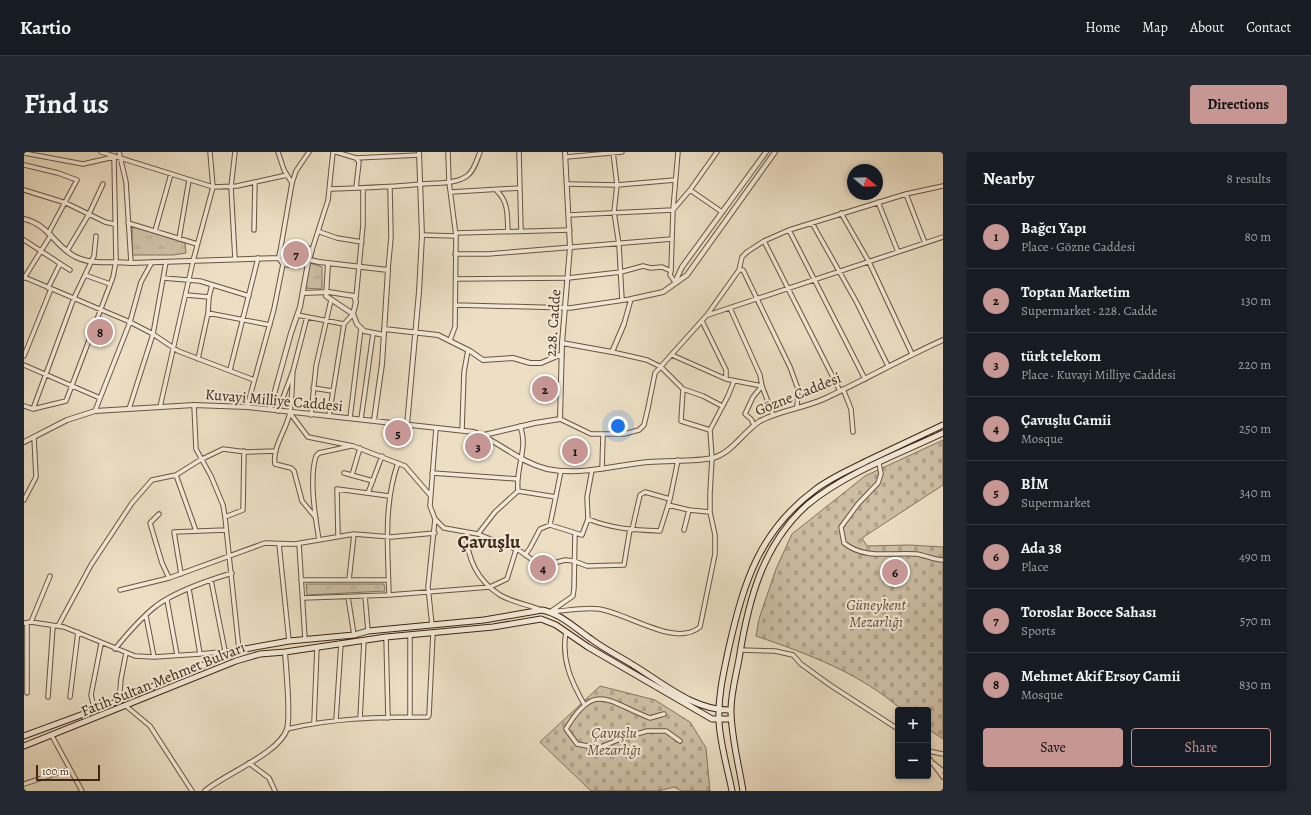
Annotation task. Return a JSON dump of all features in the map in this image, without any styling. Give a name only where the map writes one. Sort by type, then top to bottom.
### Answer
[{"type":"main road","points":[[732,791],[718,719],[720,697],[738,607],[748,577],[773,532],[803,499],[829,480],[943,425]]},
{"type":"main road","points":[[743,791],[731,719],[731,710],[746,616],[756,580],[779,536],[795,518],[820,496],[846,479],[943,433]]},
{"type":"main road","points":[[542,610],[550,612],[568,622],[592,640],[692,701],[720,710],[731,710]]},
{"type":"main road","name":"Fatih Sultan Mehmet Bulvarı","points":[[24,736],[95,711],[239,650],[289,641],[354,635],[368,631],[484,620],[542,610]]},
{"type":"main road","name":"Fatih Sultan Mehmet Bulvarı","points":[[24,746],[236,661],[260,654],[285,652],[386,637],[493,627],[541,618],[566,632],[588,647],[712,718],[718,719]]},
{"type":"main road","points":[[718,719],[731,719]]},
{"type":"street","points":[[101,152],[213,188],[231,187],[287,176]]},
{"type":"street","points":[[119,152],[122,159],[126,182],[131,263]]},
{"type":"street","points":[[160,407],[197,244],[213,188],[210,152]]},
{"type":"street","points":[[235,152],[231,187],[235,258]]},
{"type":"street","points":[[278,152],[287,176],[292,183]]},
{"type":"street","points":[[247,407],[270,325],[283,264],[279,258],[292,183],[296,171],[309,152]]},
{"type":"street","points":[[270,409],[303,293],[312,250],[320,232],[330,189],[331,159],[335,152],[354,157],[419,154],[422,235],[416,332],[407,426]]},
{"type":"street","points":[[354,157],[355,152]]},
{"type":"street","points":[[448,152],[449,182],[456,235],[455,327],[450,340]]},
{"type":"street","points":[[330,189],[390,188],[449,182],[468,175],[480,152]]},
{"type":"street","points":[[518,152],[521,231]]},
{"type":"street","points":[[613,152],[617,185],[614,212],[619,245],[622,300]]},
{"type":"street","points":[[566,154],[622,152]]},
{"type":"street","points":[[675,282],[670,274],[670,270],[678,152]]},
{"type":"street","points":[[569,216],[614,212],[673,210],[718,152]]},
{"type":"street","points":[[675,282],[682,267],[766,152]]},
{"type":"street","points":[[456,305],[566,308],[632,299],[663,292],[675,282],[687,275],[775,152]]},
{"type":"street","points":[[24,154],[83,164],[114,157]]},
{"type":"street","name":"228. Cadde","points":[[560,419],[562,343],[570,247],[566,154]]},
{"type":"street","points":[[24,406],[33,409],[66,401],[110,284],[116,261],[114,224],[114,157]]},
{"type":"street","points":[[354,157],[359,162],[356,188]]},
{"type":"street","points":[[24,165],[58,173],[77,180],[50,234],[24,278],[130,322],[153,334],[174,348],[198,359],[254,380]]},
{"type":"street","points":[[155,230],[171,174]]},
{"type":"street","points":[[179,239],[189,180]]},
{"type":"street","points":[[567,184],[617,185],[675,180]]},
{"type":"street","points":[[254,230],[255,182]]},
{"type":"street","points":[[67,251],[89,214],[102,184]]},
{"type":"street","points":[[484,435],[520,426],[560,419],[591,434],[624,434],[639,430],[644,425],[655,374],[707,315],[739,270],[742,257],[764,241],[789,230],[906,194],[943,186]]},
{"type":"street","points":[[330,416],[332,391],[344,324],[353,314],[356,298],[362,242],[363,188]]},
{"type":"street","points":[[374,420],[382,364],[391,237],[390,188]]},
{"type":"street","points":[[451,192],[497,191],[520,188]]},
{"type":"street","points":[[24,190],[66,203],[114,224]]},
{"type":"street","points":[[690,190],[722,212]]},
{"type":"street","points":[[497,191],[504,198],[508,232]]},
{"type":"street","points":[[906,194],[925,243]]},
{"type":"street","points":[[878,202],[898,252]]},
{"type":"street","points":[[841,213],[869,262],[912,354]]},
{"type":"street","points":[[24,219],[31,221],[50,234],[75,257],[90,262],[116,261],[131,263],[235,258],[279,258]]},
{"type":"street","points":[[128,223],[197,244]]},
{"type":"street","points":[[812,223],[840,272],[888,366]]},
{"type":"street","points":[[422,235],[570,230]]},
{"type":"street","points":[[789,230],[865,378]]},
{"type":"street","points":[[320,232],[337,238],[362,242]]},
{"type":"street","points":[[33,409],[74,298],[94,256],[96,236]]},
{"type":"street","points":[[707,315],[942,237],[943,243]]},
{"type":"street","points":[[455,254],[488,254],[570,247],[619,245],[672,239]]},
{"type":"street","points":[[24,240],[70,270]]},
{"type":"street","points":[[764,241],[810,334],[842,390],[851,409],[853,432]]},
{"type":"street","points":[[280,252],[290,247],[300,247],[312,250]]},
{"type":"street","points":[[230,370],[244,319],[258,258]]},
{"type":"street","points":[[95,411],[130,322],[142,282],[152,262]]},
{"type":"street","points":[[129,409],[153,334],[166,262]]},
{"type":"street","points":[[283,264],[298,266],[309,262],[388,270]]},
{"type":"street","points":[[24,356],[60,264]]},
{"type":"street","points":[[328,264],[326,296],[353,314],[360,328],[364,331],[384,335]]},
{"type":"street","points":[[456,279],[568,278],[621,272],[643,266],[651,268],[662,267],[670,270]]},
{"type":"street","points":[[739,270],[743,270],[790,367],[798,389],[797,407]]},
{"type":"street","points":[[84,276],[110,284]]},
{"type":"street","points":[[163,278],[189,279],[249,296]]},
{"type":"street","points":[[198,359],[208,313],[212,285]]},
{"type":"street","points":[[303,293],[339,293],[354,296],[356,298]]},
{"type":"street","points":[[186,296],[209,298]]},
{"type":"street","points":[[612,352],[624,324],[632,299]]},
{"type":"street","points":[[311,414],[313,388],[325,320],[331,300]]},
{"type":"street","points":[[730,308],[760,375],[762,386],[774,415]]},
{"type":"street","points":[[208,313],[270,325]]},
{"type":"street","points":[[297,315],[344,324]]},
{"type":"street","points":[[278,411],[293,371],[307,317]]},
{"type":"street","points":[[702,321],[726,370],[726,379]]},
{"type":"street","points":[[350,418],[360,328]]},
{"type":"street","points":[[384,329],[438,335],[450,340],[483,360],[513,358],[530,363],[541,363],[562,354]]},
{"type":"street","points":[[361,419],[373,334]]},
{"type":"street","name":"Gözne Caddesi","points":[[521,460],[536,466],[561,471],[592,470],[649,462],[712,458],[723,454],[754,426],[774,415],[824,399],[912,354],[943,340]]},
{"type":"street","points":[[562,343],[647,360],[661,367],[684,389],[703,396],[722,406]]},
{"type":"street","points":[[462,430],[464,372],[468,350]]},
{"type":"street","points":[[672,355],[726,379],[762,386]]},
{"type":"street","points":[[24,365],[100,398]]},
{"type":"street","points":[[293,371],[290,413],[276,451],[275,464],[291,468],[294,471],[302,501],[316,518]]},
{"type":"street","points":[[550,612],[600,609],[682,635],[694,632],[700,627],[715,554],[715,536],[710,512],[712,458],[710,430],[734,381]]},
{"type":"street","points":[[754,426],[752,419],[745,414],[753,397],[762,386]]},
{"type":"street","points":[[313,388],[332,391]]},
{"type":"street","points":[[684,389],[681,421],[710,430]]},
{"type":"street","points":[[27,623],[58,626],[78,632],[101,644],[126,654],[154,657],[239,650],[231,556],[223,505],[196,449],[194,406]]},
{"type":"street","name":"Kuvayi Milliye Caddesi","points":[[24,442],[67,420],[95,411],[194,406],[247,407],[290,413],[374,420],[407,426],[462,430],[484,435],[521,460]]},
{"type":"street","points":[[290,413],[308,437],[360,448],[398,463],[408,469],[430,495]]},
{"type":"street","points":[[518,491],[517,479],[524,436],[520,426]]},
{"type":"street","points":[[436,428],[430,495],[430,506],[435,519],[444,528],[478,534],[516,550],[534,561],[554,563],[565,560],[574,561],[587,566],[624,565],[640,495],[646,492],[670,499]]},
{"type":"street","points":[[602,469],[603,435]]},
{"type":"street","points":[[24,500],[36,477],[34,437]]},
{"type":"street","points":[[319,540],[314,485],[316,456],[319,453],[353,446]]},
{"type":"street","points":[[352,475],[360,448]]},
{"type":"street","points":[[58,626],[91,565],[141,491],[152,480],[176,475],[200,460],[222,450],[276,451]]},
{"type":"street","points":[[225,516],[244,510],[244,451]]},
{"type":"street","points":[[368,493],[382,456]]},
{"type":"street","points":[[588,518],[606,526],[631,530],[660,531],[670,499],[678,460]]},
{"type":"street","points":[[389,595],[387,536],[389,496],[391,482],[398,463]]},
{"type":"street","points":[[879,463],[881,474],[878,483],[841,527],[844,543],[859,552],[883,555],[916,554],[943,560]]},
{"type":"street","points":[[525,555],[540,529],[550,525],[582,535],[588,518],[587,497],[592,470]]},
{"type":"street","points":[[550,525],[561,471]]},
{"type":"street","points":[[344,473],[373,480]]},
{"type":"street","points":[[432,473],[517,479]]},
{"type":"street","points":[[176,475],[196,531]]},
{"type":"street","points":[[338,536],[337,490],[389,496]]},
{"type":"street","points":[[518,491],[556,497]]},
{"type":"street","points":[[478,534],[495,512],[518,491]]},
{"type":"street","points":[[668,506],[710,512]]},
{"type":"street","points":[[684,530],[689,510]]},
{"type":"street","points":[[159,514],[150,523],[162,564],[169,578]]},
{"type":"street","points":[[432,625],[429,574],[435,519]]},
{"type":"street","points":[[181,574],[174,532],[226,530]]},
{"type":"street","points":[[467,532],[468,553],[474,570],[490,587],[501,595],[542,610]]},
{"type":"street","points":[[550,612],[573,596],[575,532]]},
{"type":"street","points":[[120,590],[169,578],[265,543],[298,544],[354,534],[387,536],[434,533]]},
{"type":"street","points":[[349,580],[354,534]]},
{"type":"street","points":[[279,544],[289,641]]},
{"type":"street","points":[[298,544],[306,639]]},
{"type":"street","points":[[302,598],[389,595],[490,587],[507,579],[516,550]]},
{"type":"street","points":[[116,649],[157,606],[211,580],[232,573]]},
{"type":"street","points":[[27,693],[27,623],[50,576]]},
{"type":"street","points":[[211,580],[225,651]]},
{"type":"street","points":[[301,580],[388,580]]},
{"type":"street","points":[[189,590],[200,654]]},
{"type":"street","points":[[365,596],[368,631]]},
{"type":"street","points":[[348,597],[354,635]]},
{"type":"street","points":[[167,600],[177,656]]},
{"type":"street","points":[[146,616],[154,657]]},
{"type":"street","points":[[48,697],[53,626]]},
{"type":"street","points":[[70,697],[78,632]]},
{"type":"street","points":[[566,632],[564,643],[566,665],[573,685],[584,704]]},
{"type":"street","points":[[287,728],[314,722],[336,720],[428,717],[433,633]]},
{"type":"street","points":[[410,635],[410,717]]},
{"type":"street","points":[[386,637],[388,718]]},
{"type":"street","points":[[360,719],[364,640]]},
{"type":"street","points":[[336,720],[341,643]]},
{"type":"street","points":[[95,711],[92,695],[101,644]]},
{"type":"street","points":[[314,722],[317,647]]},
{"type":"street","points":[[740,650],[775,651],[793,655],[801,664],[830,685],[895,727]]},
{"type":"street","points":[[205,791],[270,750],[287,728],[285,652]]},
{"type":"street","points":[[119,701],[121,679],[126,654]]},
{"type":"street","points":[[664,714],[650,718],[614,702],[595,699],[584,704],[566,729],[577,744],[598,748],[623,738],[647,731],[666,731],[680,741]]},
{"type":"street","points":[[126,706],[150,726],[192,791]]},
{"type":"street","points":[[52,736],[82,791]]},
{"type":"street","points":[[931,752],[943,754]]},
{"type":"street","points":[[931,761],[943,771]]},
{"type":"street","points":[[931,762],[943,777]]},
{"type":"street","points":[[249,763],[269,778],[274,791]]},
{"type":"street","points":[[24,784],[70,769]]},
{"type":"green space","points":[[132,226],[185,243],[186,253],[173,255],[132,255]]},
{"type":"green space","points":[[299,248],[308,252],[305,257],[285,259],[285,251]]},
{"type":"green space","points":[[310,263],[322,267],[322,288],[320,289],[304,288]]},
{"type":"green space","name":"Güneykent Mezarlığı","points":[[943,440],[943,485],[862,538],[867,546],[910,545],[943,547],[943,739],[931,731],[931,707],[898,707],[869,685],[833,666],[756,636],[759,619],[776,569],[792,534],[865,476]]},
{"type":"green space","points":[[306,584],[384,584],[385,591],[307,595]]},
{"type":"green space","name":"Çavuşlu Mezarlığı","points":[[600,686],[655,700],[690,722],[706,748],[710,791],[682,791],[674,787],[658,791],[591,791],[540,742]]},
{"type":"place","name":"Toroslar Bocce Sahası","points":[[296,254]]},
{"type":"place","name":"Mehmet Akif Ersoy Camii","points":[[100,332]]},
{"type":"place","name":"Toptan Marketim","points":[[545,389]]},
{"type":"place","name":"BİM","points":[[398,433]]},
{"type":"place","name":"türk telekom","points":[[478,446]]},
{"type":"place","name":"Bağcı Yapı","points":[[575,451]]},
{"type":"place","name":"Çavuşlu Camii","points":[[543,568]]},
{"type":"place","name":"Ada 38","points":[[895,572]]},
{"type":"district","name":"Çavuşlu","points":[[489,542]]}]
